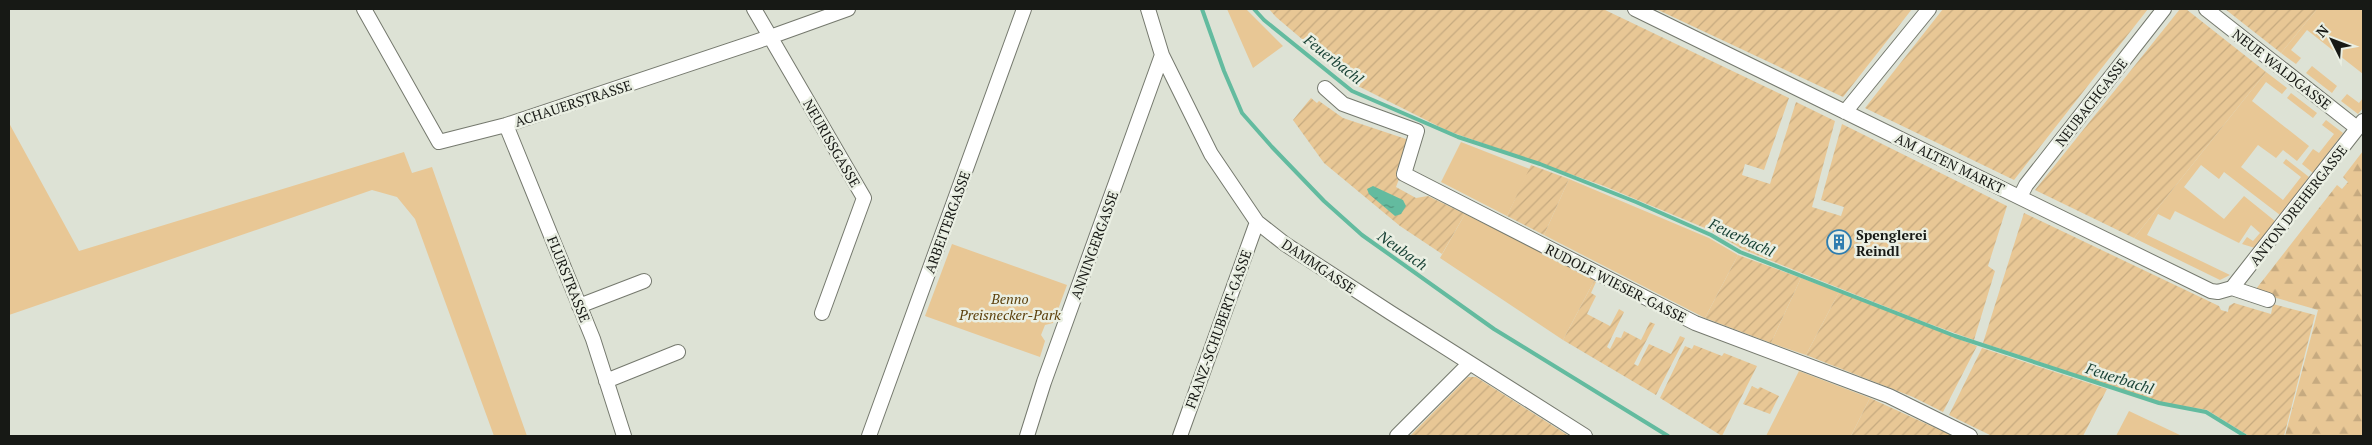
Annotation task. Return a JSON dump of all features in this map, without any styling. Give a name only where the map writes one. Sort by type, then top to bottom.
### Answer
[{"type":"street","name":"ACHAUERSTRASSE","points":[[364,9],[440,142],[506,125],[848,9]]},
{"type":"street","name":"NEURISSGASSE","points":[[754,9],[864,198],[822,312]]},
{"type":"street","name":"ARBEITERGASSE","points":[[869,436],[1024,9]]},
{"type":"street","name":"DAMMGASSE","points":[[1148,9],[1162,55],[1211,154],[1257,222],[1300,254],[1469,364],[1585,436]]},
{"type":"street","name":"AM ALTEN MARKT","points":[[1635,9],[2210,291],[2218,292],[2232,288],[2268,300]]},
{"type":"street","points":[[1845,112],[1929,9]]},
{"type":"street","name":"NEUBACHGASSE","points":[[2020,197],[2026,185],[2164,9]]},
{"type":"street","name":"NEUE WALDGASSE","points":[[2206,9],[2360,125]]},
{"type":"street","name":"ANNINGERGASSE","points":[[1027,436],[1044,382],[1162,55]]},
{"type":"street","name":"RUDOLF WIESER-GASSE","points":[[1325,88],[1343,104],[1417,131],[1404,174],[1695,323],[1889,396],[1970,436]]},
{"type":"street","name":"FLURSTRASSE","points":[[506,125],[579,306],[624,436]]},
{"type":"street","name":"ANTON DREHERGASSE","points":[[2232,288],[2360,125]]},
{"type":"street","name":"FRANZ-SCHUBERT-GASSE","points":[[1180,436],[1257,222]]},
{"type":"street","points":[[579,306],[644,281]]},
{"type":"street","points":[[606,381],[678,352]]},
{"type":"street","points":[[1396,436],[1469,364]]},
{"type":"green space","points":[[1227,9],[1246,9],[1283,46],[1253,68]]},
{"type":"green space","points":[[1269,9],[1603,9],[1789,98],[1764,170],[1745,164],[1742,175],[1770,184],[1796,102],[1835,121],[1812,207],[1841,216],[1844,207],[1821,200],[1842,124],[2007,206],[1988,266],[1995,271],[1974,340],[1742,249],[1712,231],[1604,186],[1448,131],[1356,85]]},
{"type":"green space","points":[[1656,9],[1912,9],[1843,97]]},
{"type":"green space","points":[[1943,9],[2148,9],[2014,180],[1865,108]]},
{"type":"green space","points":[[2180,9],[2186,9],[2266,72],[2134,238],[2035,190]]},
{"type":"green space","points":[[2225,9],[2317,9],[2281,53]]},
{"type":"green space","points":[[2317,9],[2360,9],[2363,11],[2363,74],[2307,30],[2291,50],[2301,58],[2296,64],[2281,53]]},
{"type":"green space","points":[[2312,66],[2337,86],[2332,93],[2306,73]]},
{"type":"green space","points":[[2266,72],[2287,88],[2282,94],[2266,82],[2252,101],[2309,146],[2297,161],[2283,150],[2276,158],[2258,145],[2241,167],[2283,200],[2301,177],[2283,163],[2286,159],[2309,177],[2280,215],[2224,172],[2219,179],[2201,165],[2184,187],[2224,219],[2244,196],[2275,221],[2255,248],[2242,244],[2247,237],[2253,241],[2260,233],[2251,225],[2239,243],[2175,211],[2170,220],[2158,214],[2147,235],[2230,275],[2220,280],[2134,238]]},
{"type":"green space","points":[[2291,93],[2317,113],[2313,118],[2287,98]]},
{"type":"green space","points":[[2347,94],[2359,103],[2363,98],[2363,108],[2358,114],[2341,101]]},
{"type":"green space","points":[[1311,98],[1317,103],[1319,101],[1343,118],[1406,139],[1407,142],[1396,173],[1399,179],[1396,187],[1416,198],[1428,196],[1465,214],[1442,254],[1400,226],[1324,163],[1293,120]]},
{"type":"green space","points":[[2326,120],[2343,133],[2313,173],[2302,164],[2313,149],[2319,153],[2334,134],[2322,125]]},
{"type":"green space","points":[[9,123],[79,251],[404,152],[412,173],[432,167],[527,436],[494,436],[415,219],[397,197],[372,190],[9,315]]},
{"type":"green space","points":[[1461,142],[1530,169],[1507,216],[1441,182]]},
{"type":"green space","points":[[2363,151],[2363,436],[2285,436],[2318,310],[2259,293],[2256,289],[2337,185],[2342,189],[2348,182],[2343,177]]},
{"type":"green space","points":[[1531,165],[1569,179],[1544,235],[1507,216]]},
{"type":"green space","points":[[1569,179],[1709,238],[1738,255],[1705,318],[1544,235]]},
{"type":"green space","points":[[2024,213],[2219,306],[2221,310],[2228,312],[2229,306],[2234,303],[2271,314],[2273,304],[2315,315],[2284,436],[2249,436],[2207,410],[2159,402],[1983,343]]},
{"type":"green space","points":[[1465,214],[1595,279],[1563,340],[1440,258]]},
{"type":"green space","name":"Benno Preisnecker-Park","points":[[952,244],[1067,285],[1053,323],[1045,325],[1041,335],[1045,341],[1040,357],[925,316]]},
{"type":"green space","points":[[1738,255],[1801,278],[1771,343],[1705,318]]},
{"type":"green space","points":[[1801,278],[1839,292],[1806,355],[1771,343]]},
{"type":"green space","points":[[1594,281],[1596,282],[1591,293],[1596,296],[1587,314],[1610,326],[1619,309],[1624,312],[1607,347],[1610,349],[1616,337],[1621,338],[1624,331],[1641,340],[1650,322],[1655,324],[1634,364],[1638,366],[1649,344],[1671,354],[1680,336],[1685,338],[1656,395],[1563,340]]},
{"type":"green space","points":[[1839,292],[1977,346],[1943,412],[1913,397],[1806,355]]},
{"type":"green space","points":[[1694,345],[1722,356],[1724,353],[1757,366],[1722,436],[1660,398],[1685,346],[1692,349]]},
{"type":"green space","points":[[1982,348],[2107,389],[2083,436],[1992,436],[1949,415]]},
{"type":"green space","points":[[1799,371],[1870,398],[1851,436],[1766,436]]},
{"type":"green space","points":[[1468,377],[1476,377],[1569,436],[1410,436]]},
{"type":"green space","points":[[1752,386],[1758,389],[1760,387],[1779,396],[1770,414],[1743,404]]},
{"type":"green space","points":[[1870,398],[1953,436],[1851,436]]},
{"type":"green space","points":[[2129,411],[2182,436],[2116,436]]},
{"type":"water","points":[[1373,186],[1403,200],[1406,206],[1401,214],[1395,216],[1369,194],[1367,189]]},
{"type":"waterway","name":"Neubach","points":[[1202,9],[1224,71],[1242,113],[1324,201],[1362,235],[1494,329],[1668,436]]},
{"type":"waterway","name":"Feuerbachl","points":[[1254,9],[1264,20],[1352,91],[1458,137],[1540,164],[1636,202],[1711,235],[1740,252],[1955,336],[2159,403],[2206,412],[2245,436]]},
{"type":"place","name":"Spenglerei Reindl","points":[[1839,242]]}]
